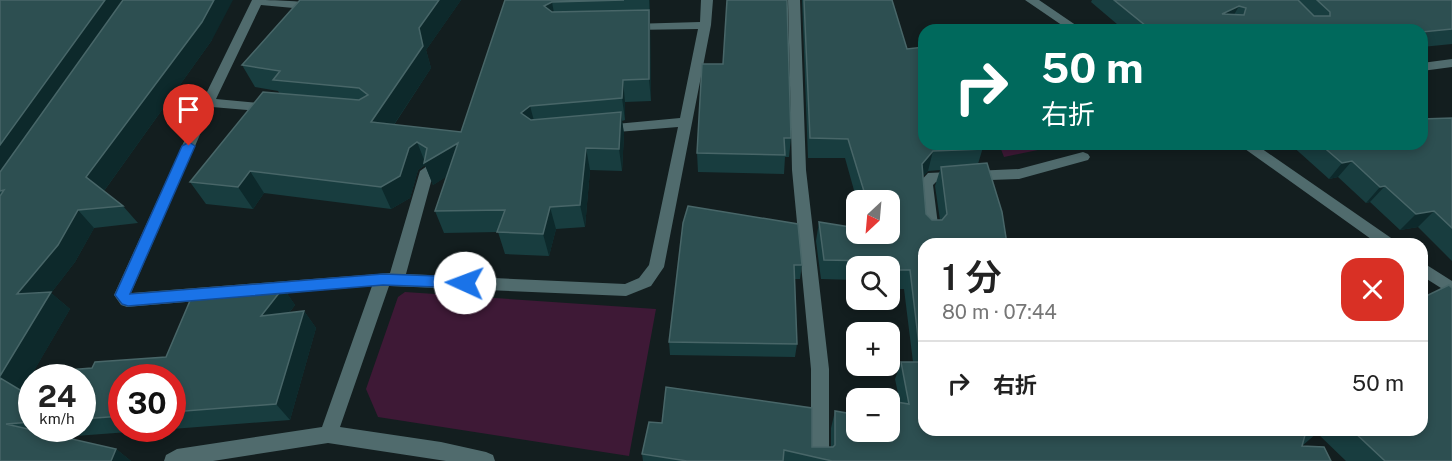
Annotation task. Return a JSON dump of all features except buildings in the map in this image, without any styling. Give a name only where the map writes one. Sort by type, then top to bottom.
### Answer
[{"type":"street","points":[[324,8],[258,1],[208,102],[122,295],[128,300],[389,280],[626,290],[645,282],[656,267],[705,25],[707,0]]},
{"type":"street","points":[[795,0],[799,170],[819,369],[820,461]]},
{"type":"street","points":[[1031,0],[1065,24]]},
{"type":"street","points":[[623,27],[705,25]]},
{"type":"street","points":[[1428,65],[1452,63]]},
{"type":"street","points":[[208,102],[288,109]]},
{"type":"street","points":[[592,130],[685,122]]},
{"type":"street","points":[[1254,150],[1380,238]]},
{"type":"street","points":[[931,233],[926,183],[933,177],[1019,174],[1083,157]]},
{"type":"street","points":[[328,434],[389,280],[427,171]]},
{"type":"street","points":[[1428,272],[1452,289]]},
{"type":"street","points":[[173,461],[177,458],[328,434],[441,451],[486,461]]},
{"type":"shaded area","points":[[1001,150],[1038,150],[1004,157]]},
{"type":"shaded area","points":[[405,292],[656,309],[629,456],[378,417],[366,389],[398,297]]},
{"type":"route","points":[[189,146],[122,295],[128,300],[383,279],[465,283]]}]
